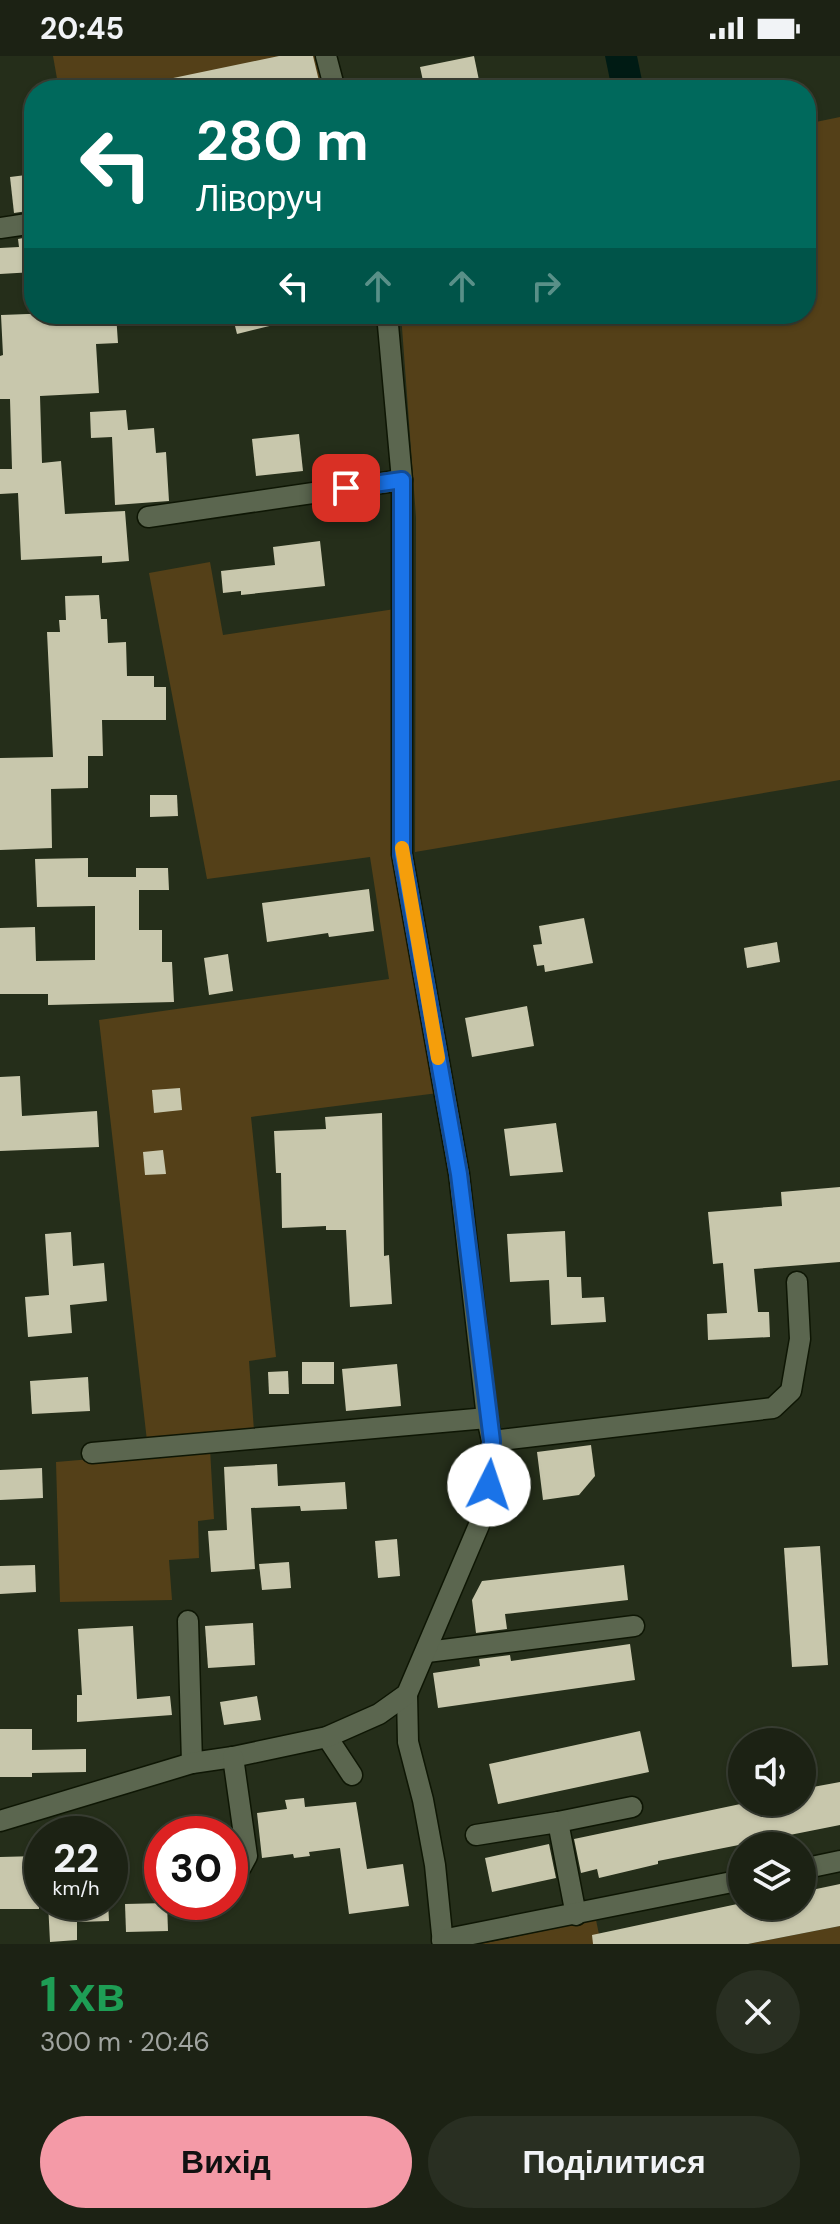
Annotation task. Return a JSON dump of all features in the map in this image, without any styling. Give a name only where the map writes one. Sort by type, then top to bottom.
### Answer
[{"type":"street","points":[[326,56],[332,80]]},
{"type":"street","points":[[0,228],[24,224]]},
{"type":"street","points":[[388,324],[402,480],[402,854],[459,1174],[492,1441],[489,1485],[479,1525],[407,1694],[408,1742],[435,1865],[442,1942],[728,1883]]},
{"type":"street","points":[[148,517],[402,480]]},
{"type":"street","points":[[492,1441],[773,1408],[791,1391],[800,1339],[797,1282]]},
{"type":"street","points":[[92,1453],[487,1418]]},
{"type":"street","points":[[188,1621],[192,1763]]},
{"type":"street","points":[[427,1652],[634,1626]]},
{"type":"street","points":[[0,1821],[192,1763],[327,1737],[379,1714],[407,1694]]},
{"type":"street","points":[[327,1737],[352,1775]]},
{"type":"street","points":[[233,1757],[241,1816]]},
{"type":"street","points":[[476,1835],[632,1807]]},
{"type":"street","points":[[558,1822],[576,1915]]},
{"type":"street","points":[[816,1866],[840,1861]]},
{"type":"shaded area","points":[[53,56],[316,56],[323,80],[57,80]]},
{"type":"shaded area","points":[[840,117],[840,780],[415,852],[416,517],[402,324],[816,324],[816,122]]},
{"type":"shaded area","points":[[210,562],[223,635],[395,609],[392,811],[438,1093],[251,1117],[276,1357],[249,1361],[254,1431],[147,1441],[99,1020],[389,979],[370,857],[207,879],[149,573]]},
{"type":"shaded area","points":[[210,1449],[214,1519],[198,1521],[199,1558],[169,1560],[172,1600],[60,1602],[56,1462]]},
{"type":"shaded area","points":[[596,1920],[601,1944],[480,1944]]},
{"type":"shaded area","points":[[840,1926],[840,1944],[748,1944]]},
{"type":"water","points":[[605,56],[637,56],[642,80],[610,80]]},
{"type":"building","points":[[279,56],[313,56],[319,80],[164,80]]},
{"type":"building","points":[[474,56],[479,80],[423,80],[420,67]]},
{"type":"building","points":[[24,175],[24,212],[14,213],[10,177]]},
{"type":"building","points":[[24,238],[24,273],[0,274],[0,248],[19,247],[18,239]]},
{"type":"building","points":[[24,314],[24,324],[117,324],[118,343],[96,344],[99,393],[40,396],[42,463],[61,461],[65,514],[125,511],[129,561],[102,563],[102,556],[21,560],[18,493],[0,494],[0,469],[12,469],[10,399],[0,399],[0,356],[3,355],[1,315]]},
{"type":"building","points":[[234,324],[278,324],[237,334]]},
{"type":"building","points":[[126,410],[128,430],[154,428],[156,453],[166,452],[169,501],[115,505],[112,437],[91,438],[90,412]]},
{"type":"building","points":[[299,434],[303,471],[256,476],[252,439]]},
{"type":"building","points":[[320,541],[325,586],[241,595],[241,591],[223,593],[221,571],[275,565],[273,547]]},
{"type":"building","points":[[99,595],[101,619],[107,619],[108,643],[126,642],[127,676],[154,676],[154,687],[166,687],[166,720],[102,720],[103,756],[88,756],[88,788],[51,789],[52,848],[0,850],[0,758],[53,757],[47,632],[60,632],[59,620],[66,620],[65,596]]},
{"type":"building","points":[[150,795],[177,795],[178,816],[150,817]]},
{"type":"building","points":[[88,858],[88,877],[136,877],[136,868],[168,868],[169,890],[139,890],[139,930],[162,930],[162,962],[172,962],[174,1002],[48,1005],[48,994],[0,994],[0,928],[35,927],[36,961],[95,960],[95,906],[37,907],[35,859]]},
{"type":"building","points":[[369,889],[374,931],[329,937],[328,933],[267,942],[262,903]]},
{"type":"building","points":[[584,918],[593,963],[545,972],[544,965],[537,966],[533,945],[542,944],[539,926]]},
{"type":"building","points":[[777,942],[780,962],[747,968],[744,948]]},
{"type":"building","points":[[228,954],[233,991],[209,995],[204,958]]},
{"type":"building","points":[[527,1006],[534,1046],[472,1057],[465,1018]]},
{"type":"building","points":[[20,1076],[22,1116],[97,1111],[99,1147],[0,1151],[0,1077]]},
{"type":"building","points":[[180,1088],[182,1110],[154,1113],[152,1090]]},
{"type":"building","points":[[382,1113],[384,1256],[389,1255],[392,1304],[350,1307],[346,1230],[326,1230],[326,1226],[282,1228],[281,1173],[276,1173],[274,1131],[326,1129],[325,1117]]},
{"type":"building","points":[[556,1123],[563,1172],[510,1176],[504,1129]]},
{"type":"building","points":[[163,1150],[166,1174],[145,1175],[143,1152]]},
{"type":"building","points":[[840,1187],[840,1262],[754,1269],[758,1312],[769,1312],[770,1337],[708,1340],[707,1314],[727,1313],[723,1263],[713,1264],[708,1212],[782,1206],[781,1192]]},
{"type":"building","points":[[565,1231],[567,1277],[581,1277],[582,1298],[604,1297],[606,1322],[551,1325],[549,1280],[510,1282],[507,1234]]},
{"type":"building","points":[[71,1232],[73,1266],[104,1263],[107,1301],[70,1305],[72,1333],[28,1337],[25,1297],[49,1295],[45,1234]]},
{"type":"building","points":[[302,1362],[334,1362],[334,1384],[302,1384]]},
{"type":"building","points":[[397,1364],[401,1406],[346,1411],[342,1369]]},
{"type":"building","points":[[288,1371],[289,1394],[269,1394],[268,1372]]},
{"type":"building","points":[[88,1377],[90,1411],[32,1414],[30,1381]]},
{"type":"building","points":[[591,1445],[595,1476],[579,1495],[543,1500],[537,1452]]},
{"type":"building","points":[[277,1464],[278,1486],[345,1482],[347,1509],[301,1511],[300,1506],[251,1508],[255,1569],[211,1572],[208,1531],[227,1530],[224,1467]]},
{"type":"building","points":[[42,1468],[43,1498],[0,1500],[0,1470]]},
{"type":"building","points":[[397,1539],[400,1576],[378,1578],[375,1541]]},
{"type":"building","points":[[820,1546],[828,1665],[792,1667],[784,1548]]},
{"type":"building","points":[[289,1562],[291,1588],[262,1590],[259,1564]]},
{"type":"building","points":[[35,1565],[36,1592],[0,1594],[0,1566]]},
{"type":"building","points":[[624,1565],[628,1600],[505,1614],[507,1629],[476,1633],[472,1600],[482,1581]]},
{"type":"building","points":[[253,1623],[255,1665],[208,1668],[205,1626]]},
{"type":"building","points":[[133,1626],[137,1699],[170,1696],[172,1715],[77,1722],[77,1695],[82,1695],[78,1629]]},
{"type":"building","points":[[630,1644],[635,1680],[438,1708],[433,1673],[480,1666],[479,1659],[510,1655],[511,1661]]},
{"type":"building","points":[[257,1696],[261,1720],[224,1725],[220,1702]]},
{"type":"building","points":[[0,1729],[32,1729],[32,1750],[86,1749],[86,1772],[0,1777]]},
{"type":"building","points":[[640,1731],[649,1772],[498,1804],[489,1764]]},
{"type":"building","points":[[840,1782],[840,1825],[805,1832],[728,1832],[728,1847],[658,1861],[658,1864],[599,1878],[597,1869],[581,1873],[574,1839],[728,1807],[728,1816],[816,1816],[816,1786]]},
{"type":"building","points":[[304,1798],[305,1807],[356,1802],[367,1869],[403,1864],[409,1906],[349,1914],[340,1848],[309,1852],[310,1856],[294,1858],[293,1854],[262,1858],[257,1813],[287,1809],[285,1800]]},
{"type":"building","points":[[549,1844],[556,1878],[492,1892],[485,1858]]},
{"type":"building","points":[[24,1856],[24,1909],[0,1909],[0,1857]]},
{"type":"building","points":[[840,1884],[840,1926],[748,1944],[593,1944],[592,1935],[728,1906],[728,1920],[816,1920],[816,1889]]},
{"type":"building","points":[[128,1904],[144,1904],[144,1920],[168,1920],[168,1931],[126,1932]]},
{"type":"building","points":[[49,1920],[109,1920],[77,1922],[77,1940],[50,1942]]},
{"type":"slow traffic","points":[[402,848],[438,1058]]},
{"type":"route","points":[[346,488],[402,480],[402,854],[459,1174],[492,1441],[489,1485]]}]
